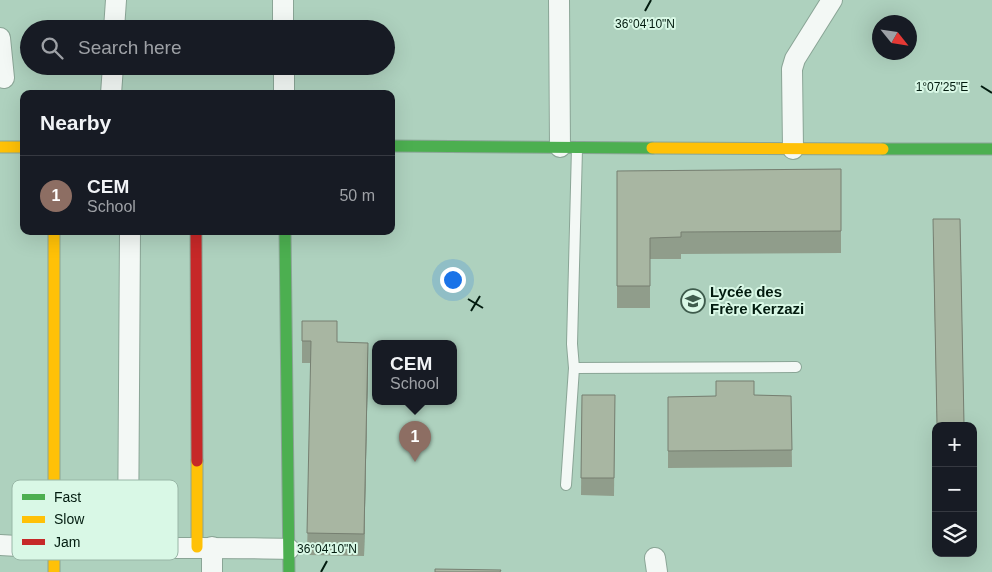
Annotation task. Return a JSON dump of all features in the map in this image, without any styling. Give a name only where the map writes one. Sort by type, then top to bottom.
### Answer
[{"type":"street","points":[[115,20],[116,0]]},
{"type":"street","points":[[283,0],[283,20]]},
{"type":"street","points":[[559,0],[568,147]]},
{"type":"street","points":[[792,149],[792,69],[796,59],[832,0]]},
{"type":"street","points":[[0,38],[4,78]]},
{"type":"street","points":[[111,90],[112,75]]},
{"type":"street","points":[[284,75],[284,90]]},
{"type":"street","points":[[395,146],[992,149]]},
{"type":"street","points":[[0,147],[20,148]]},
{"type":"street","points":[[52,480],[54,235]]},
{"type":"street","points":[[128,480],[130,235]]},
{"type":"street","points":[[196,235],[205,547],[212,572]]},
{"type":"street","points":[[285,235],[289,572]]},
{"type":"street","points":[[178,547],[289,549]]},
{"type":"lane","points":[[566,485],[574,368],[568,147]]},
{"type":"lane","points":[[574,368],[796,367]]},
{"type":"building","points":[[841,169],[841,231],[681,232],[681,237],[650,238],[650,286],[617,286],[617,171]]},
{"type":"building","points":[[933,219],[960,219],[964,422],[937,422]]},
{"type":"building","points":[[302,321],[337,321],[337,342],[368,343],[364,534],[307,533],[311,341],[302,341]]},
{"type":"building","points":[[716,381],[754,381],[754,395],[791,396],[792,450],[668,451],[668,397],[716,396]]},
{"type":"building","points":[[582,395],[615,395],[614,478],[581,478]]},
{"type":"building","points":[[435,569],[501,570],[500,572],[435,572]]},
{"type":"traffic: fast","points":[[395,146],[652,148]]},
{"type":"traffic: fast","points":[[883,149],[992,149]]},
{"type":"traffic: fast","points":[[285,235],[289,572]]},
{"type":"traffic: slow","points":[[0,147],[20,147]]},
{"type":"traffic: slow","points":[[652,148],[883,149]]},
{"type":"traffic: slow","points":[[54,235],[54,480]]},
{"type":"traffic: slow","points":[[197,461],[197,547]]},
{"type":"traffic: slow","points":[[54,560],[54,572]]},
{"type":"traffic: jam","points":[[196,235],[197,461]]},
{"type":"place","name":"Lycée des Frère Kerzazi","points":[[693,301]]},
{"type":"place","name":"CEM","points":[[415,462]]}]
